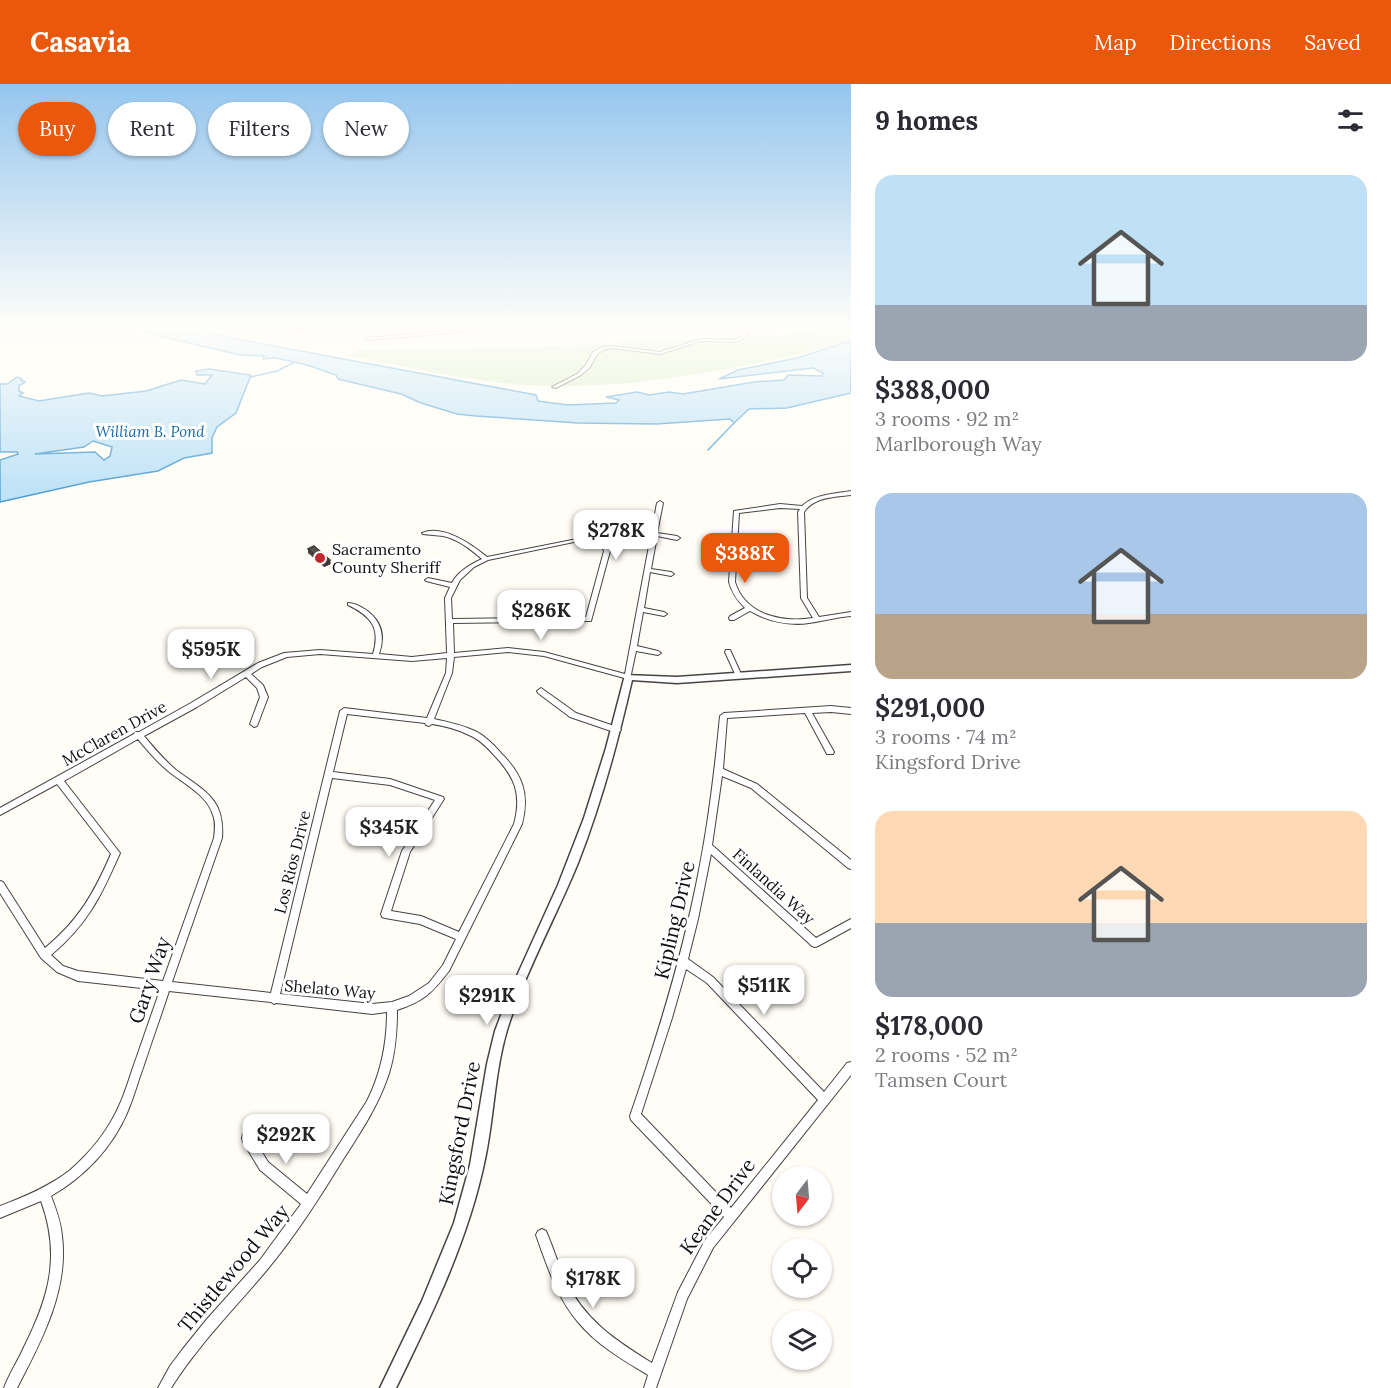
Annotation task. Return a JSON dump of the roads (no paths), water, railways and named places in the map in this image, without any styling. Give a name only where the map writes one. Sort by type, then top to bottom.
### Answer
[{"type":"street","points":[[851,493],[817,499],[803,508],[780,506],[736,512],[733,588],[739,598],[750,608],[783,620],[801,622],[851,614]]},
{"type":"street","points":[[660,503],[628,677],[669,680],[851,668]]},
{"type":"street","points":[[803,508],[801,514],[804,598],[817,618]]},
{"type":"street","points":[[425,533],[458,537],[486,560]]},
{"type":"street","points":[[429,723],[449,673],[451,656],[449,621],[448,598],[452,585],[472,566],[486,560],[600,534],[606,551],[589,619],[449,621]]},
{"type":"street","points":[[655,534],[677,538]]},
{"type":"street","points":[[648,570],[671,574]]},
{"type":"street","points":[[428,580],[452,585]]},
{"type":"street","points":[[535,597],[538,620]]},
{"type":"street","points":[[350,604],[363,610],[377,626],[380,640],[375,657]]},
{"type":"street","points":[[732,618],[750,608]]},
{"type":"street","points":[[641,610],[664,614]]},
{"type":"street","points":[[633,648],[657,653]]},
{"type":"street","name":"McClaren Drive","points":[[0,812],[210,696],[270,660],[297,653],[320,652],[412,659],[494,650],[529,652],[628,677]]},
{"type":"street","points":[[728,652],[739,676]]},
{"type":"street","points":[[246,673],[260,687],[264,697],[254,724]]},
{"type":"street","name":"Kingsford Drive","points":[[388,1388],[425,1314],[456,1239],[477,1164],[490,1075],[501,1030],[520,980],[573,861],[601,785],[617,730],[628,677]]},
{"type":"street","points":[[541,691],[573,715],[617,730]]},
{"type":"street","name":"Shelato Way","points":[[0,885],[44,955],[55,966],[72,974],[366,1009],[392,1007],[412,1000],[432,986],[446,968],[518,824],[522,796],[512,770],[489,745],[463,729],[344,711],[340,732]]},
{"type":"street","points":[[807,711],[830,752]]},
{"type":"street","name":"Kipling Drive","points":[[730,1215],[635,1116],[684,962],[709,847],[724,716],[851,711]]},
{"type":"street","name":"Los Rios Drive","points":[[274,999],[340,732]]},
{"type":"street","name":"Gary Way","points":[[0,1212],[45,1195],[79,1171],[115,1126],[218,838],[218,813],[208,797],[163,762],[138,734]]},
{"type":"street","points":[[719,771],[754,786],[851,865]]},
{"type":"street","points":[[329,776],[390,782],[440,799],[406,851],[385,914],[421,921],[462,937]]},
{"type":"street","points":[[44,955],[69,934],[89,911],[116,853],[58,779]]},
{"type":"street","name":"Finlandia Way","points":[[709,847],[815,943],[851,923]]},
{"type":"street","points":[[684,962],[710,980],[824,1099]]},
{"type":"street","name":"Thistlewood Way","points":[[164,1388],[208,1326],[262,1266],[309,1203],[381,1085],[392,1045],[392,1007]]},
{"type":"street","name":"Keane Drive","points":[[650,1388],[682,1296],[709,1244],[851,1067]]},
{"type":"street","points":[[247,1138],[264,1166],[309,1203]]},
{"type":"street","points":[[10,1388],[46,1310],[56,1273],[57,1239],[45,1195]]},
{"type":"street","points":[[542,1235],[560,1285],[584,1322],[607,1343],[655,1372]]},
{"type":"water","name":"William B. Pond","points":[[0,389],[19,389],[23,393],[19,396],[39,401],[89,393],[102,396],[153,389],[246,389],[236,413],[217,427],[212,438],[212,453],[184,458],[158,471],[89,482],[0,502],[0,460],[18,454],[17,452],[0,452]],"holes":[[[93,441],[112,447],[110,456],[104,460],[95,452],[35,454],[84,447]]]},
{"type":"water","points":[[379,389],[503,389],[536,395],[538,401],[568,405],[616,403],[619,400],[606,397],[637,392],[649,395],[669,392],[683,394],[713,389],[851,389],[851,393],[787,408],[749,409],[734,423],[730,419],[656,424],[578,423],[457,414]]},
{"type":"waterway","points":[[708,450],[734,423]]},
{"type":"place","name":"Sacramento County Sheriff","points":[[320,558]]}]
